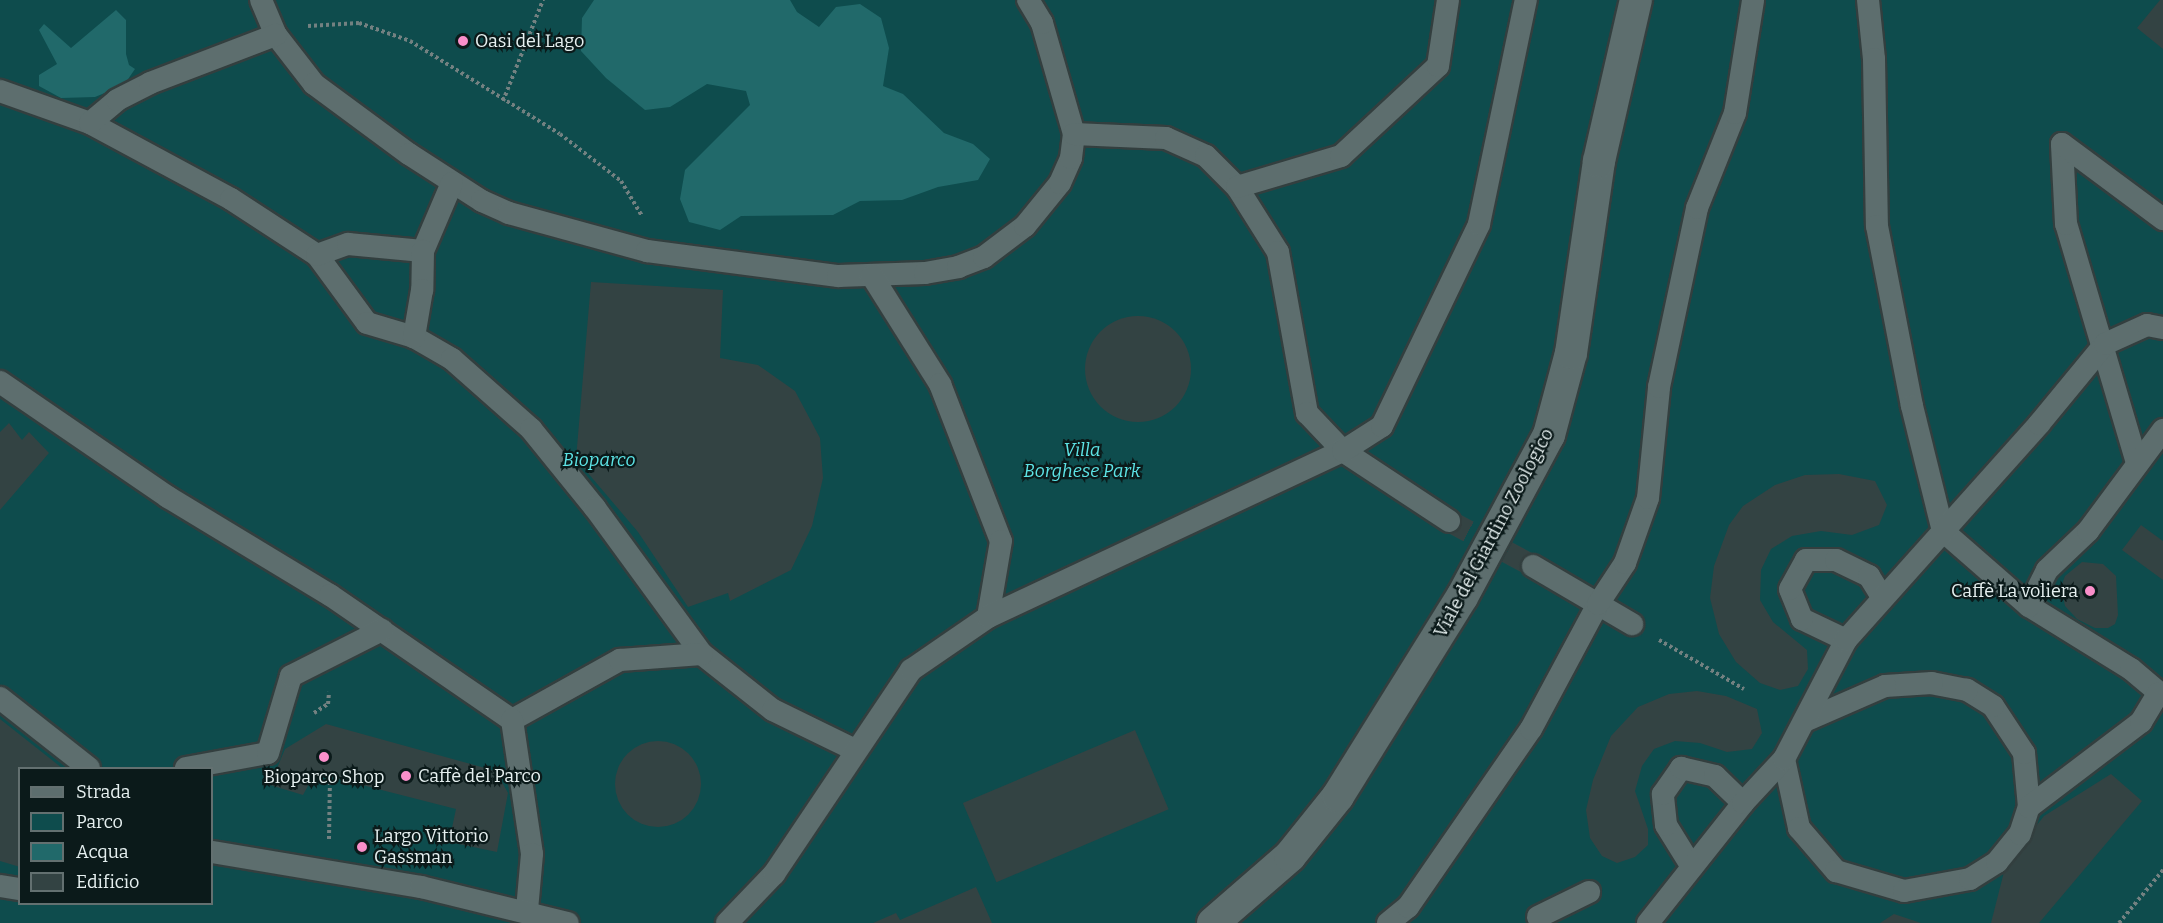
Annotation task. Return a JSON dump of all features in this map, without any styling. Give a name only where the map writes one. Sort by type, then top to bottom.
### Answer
[{"type":"street","points":[[261,0],[276,35],[315,84],[452,183],[509,213],[647,251],[797,273],[872,276],[958,267],[1006,242],[1060,183],[1071,158],[1074,134],[1042,23],[1028,0]]},
{"type":"street","points":[[1237,187],[1341,156],[1438,66],[1448,0]]},
{"type":"street","points":[[727,923],[774,874],[855,750],[911,670],[988,617],[1343,451],[1382,426],[1479,224],[1526,0]]},
{"type":"street","name":"Viale del Giardino Zoologico","points":[[1213,923],[1290,856],[1338,796],[1456,607],[1549,435],[1571,353],[1599,161],[1636,0]]},
{"type":"street","points":[[1388,923],[1408,907],[1531,729],[1598,604],[1625,563],[1648,498],[1659,387],[1697,208],[1735,113],[1753,0]]},
{"type":"street","points":[[1868,0],[1874,59],[1877,226],[1912,406],[1943,531],[2029,606],[2131,669],[2160,695],[2141,722],[2029,807]]},
{"type":"street","points":[[90,123],[117,100],[150,83],[276,35]]},
{"type":"street","points":[[0,91],[90,123],[231,199],[317,255],[367,323],[414,337],[452,359],[531,429],[595,508],[702,654],[773,710],[855,750]]},
{"type":"street","points":[[1074,134],[1166,138],[1206,156],[1237,187],[1278,252],[1307,412],[1343,451],[1449,521]]},
{"type":"street","points":[[2137,463],[2105,344],[2066,224],[2062,144],[2163,219]]},
{"type":"street","points":[[414,337],[423,290],[423,251],[452,183]]},
{"type":"street","points":[[317,255],[348,244],[423,251]]},
{"type":"street","points":[[872,276],[940,384],[1001,541],[988,617]]},
{"type":"street","points":[[1648,923],[1743,803],[1784,759],[1807,720],[1846,640],[2105,344],[2147,325],[2163,328]]},
{"type":"street","points":[[0,382],[168,497],[382,630],[512,720],[532,854],[526,910]]},
{"type":"street","points":[[2029,606],[2048,570],[2088,531],[2163,430]]},
{"type":"street","points":[[1846,640],[1802,619],[1790,589],[1806,560],[1836,560],[1869,576],[1883,598]]},
{"type":"street","points":[[1533,566],[1632,624]]},
{"type":"street","points":[[201,767],[268,753],[291,676],[382,630]]},
{"type":"street","points":[[512,720],[620,660],[702,654]]},
{"type":"street","points":[[1784,759],[1799,828],[1836,871],[1904,891],[1970,879],[1997,861],[2020,834],[2029,807],[2024,753],[1993,706],[1967,690],[1932,683],[1885,686],[1807,720]]},
{"type":"street","points":[[0,698],[87,767]]},
{"type":"street","points":[[1692,867],[1666,825],[1663,794],[1681,768],[1715,776],[1743,803]]},
{"type":"street","points":[[213,851],[246,861],[328,871],[526,910],[568,923]]},
{"type":"street","points":[[0,886],[18,889]]},
{"type":"street","points":[[1538,917],[1589,892]]},
{"type":"path","points":[[503,101],[543,0]]},
{"type":"path","points":[[276,35],[342,22],[377,26],[410,41],[503,101],[560,134],[621,181],[647,225],[647,251]]},
{"type":"path","points":[[1632,624],[1744,688]]},
{"type":"path","points":[[328,871],[330,777]]},
{"type":"path","points":[[2119,923],[2163,870]]},
{"type":"green space","name":"Bioparco","points":[[0,0],[2163,0],[2163,923],[0,923]]},
{"type":"water","points":[[594,0],[790,0],[797,12],[819,27],[836,7],[860,4],[881,18],[889,48],[883,86],[903,94],[944,133],[973,144],[990,159],[978,180],[938,187],[902,200],[860,201],[833,215],[741,216],[720,230],[689,222],[680,199],[685,170],[750,105],[746,91],[707,84],[670,107],[645,110],[606,78],[581,51],[582,18]]},
{"type":"water","points":[[116,10],[126,20],[126,54],[129,65],[135,69],[124,85],[95,97],[61,98],[39,86],[39,75],[57,64],[39,30],[44,24],[71,48]]},
{"type":"building","points":[[2160,0],[2163,0],[2163,49],[2137,28]]},
{"type":"building","points":[[591,282],[723,290],[720,358],[758,365],[795,391],[820,438],[823,478],[812,526],[791,570],[730,601],[728,593],[688,607],[638,532],[576,459]]},
{"type":"building","points":[[1138,316],[1158,320],[1175,332],[1187,349],[1191,369],[1187,389],[1175,406],[1158,418],[1138,422],[1118,418],[1101,406],[1089,389],[1085,369],[1089,349],[1101,332],[1118,320]]},
{"type":"building","points":[[9,423],[22,440],[29,432],[49,453],[0,510],[0,432]]},
{"type":"building","points":[[1839,474],[1875,481],[1887,505],[1879,525],[1852,535],[1821,531],[1792,536],[1771,549],[1761,570],[1760,600],[1773,622],[1807,650],[1808,669],[1798,686],[1780,690],[1760,683],[1736,662],[1719,634],[1710,598],[1714,566],[1729,525],[1743,506],[1775,485],[1805,475]]},
{"type":"building","points":[[2141,525],[2163,541],[2163,580],[2122,550]]},
{"type":"building","name":"Caffè La voliera","points":[[2082,562],[2103,564],[2116,576],[2118,615],[2115,624],[2108,628],[2095,628],[2077,619],[2065,606],[2061,587],[2065,576]]},
{"type":"building","points":[[1697,691],[1726,696],[1757,709],[1762,733],[1752,749],[1727,752],[1700,743],[1675,741],[1654,749],[1642,766],[1635,791],[1648,829],[1648,845],[1635,857],[1617,863],[1602,856],[1590,838],[1586,810],[1593,780],[1611,736],[1638,707],[1669,694]]},
{"type":"building","points":[[0,719],[61,767],[18,767],[18,866],[0,861]]},
{"type":"building","points":[[326,724],[496,771],[508,793],[497,852],[449,842],[456,809],[315,773],[303,795],[270,785],[285,749]]},
{"type":"building","points":[[1135,730],[1169,809],[996,882],[963,803]]},
{"type":"building","points":[[658,741],[682,748],[694,760],[701,784],[694,808],[682,820],[658,827],[634,820],[622,808],[615,784],[622,760],[634,748]]},
{"type":"building","points":[[2111,774],[2142,801],[2039,923],[1991,923],[2006,864],[2044,816]]},
{"type":"building","points":[[976,887],[992,923],[873,923],[896,913],[900,920]]},
{"type":"building","points":[[1894,914],[1921,923],[1880,923]]},
{"type":"tunnel","points":[[1449,521],[1533,566]]},
{"type":"place","name":"Oasi del Lago","points":[[463,41]]},
{"type":"place","name":"Caffè La voliera","points":[[2090,591]]},
{"type":"place","name":"Bioparco Shop","points":[[324,757]]},
{"type":"place","name":"Caffè del Parco","points":[[406,776]]},
{"type":"place","name":"Largo Vittorio Gassman","points":[[362,847]]},
{"type":"park label","name":"Villa Borghese Park","points":[[1082,461]]}]
